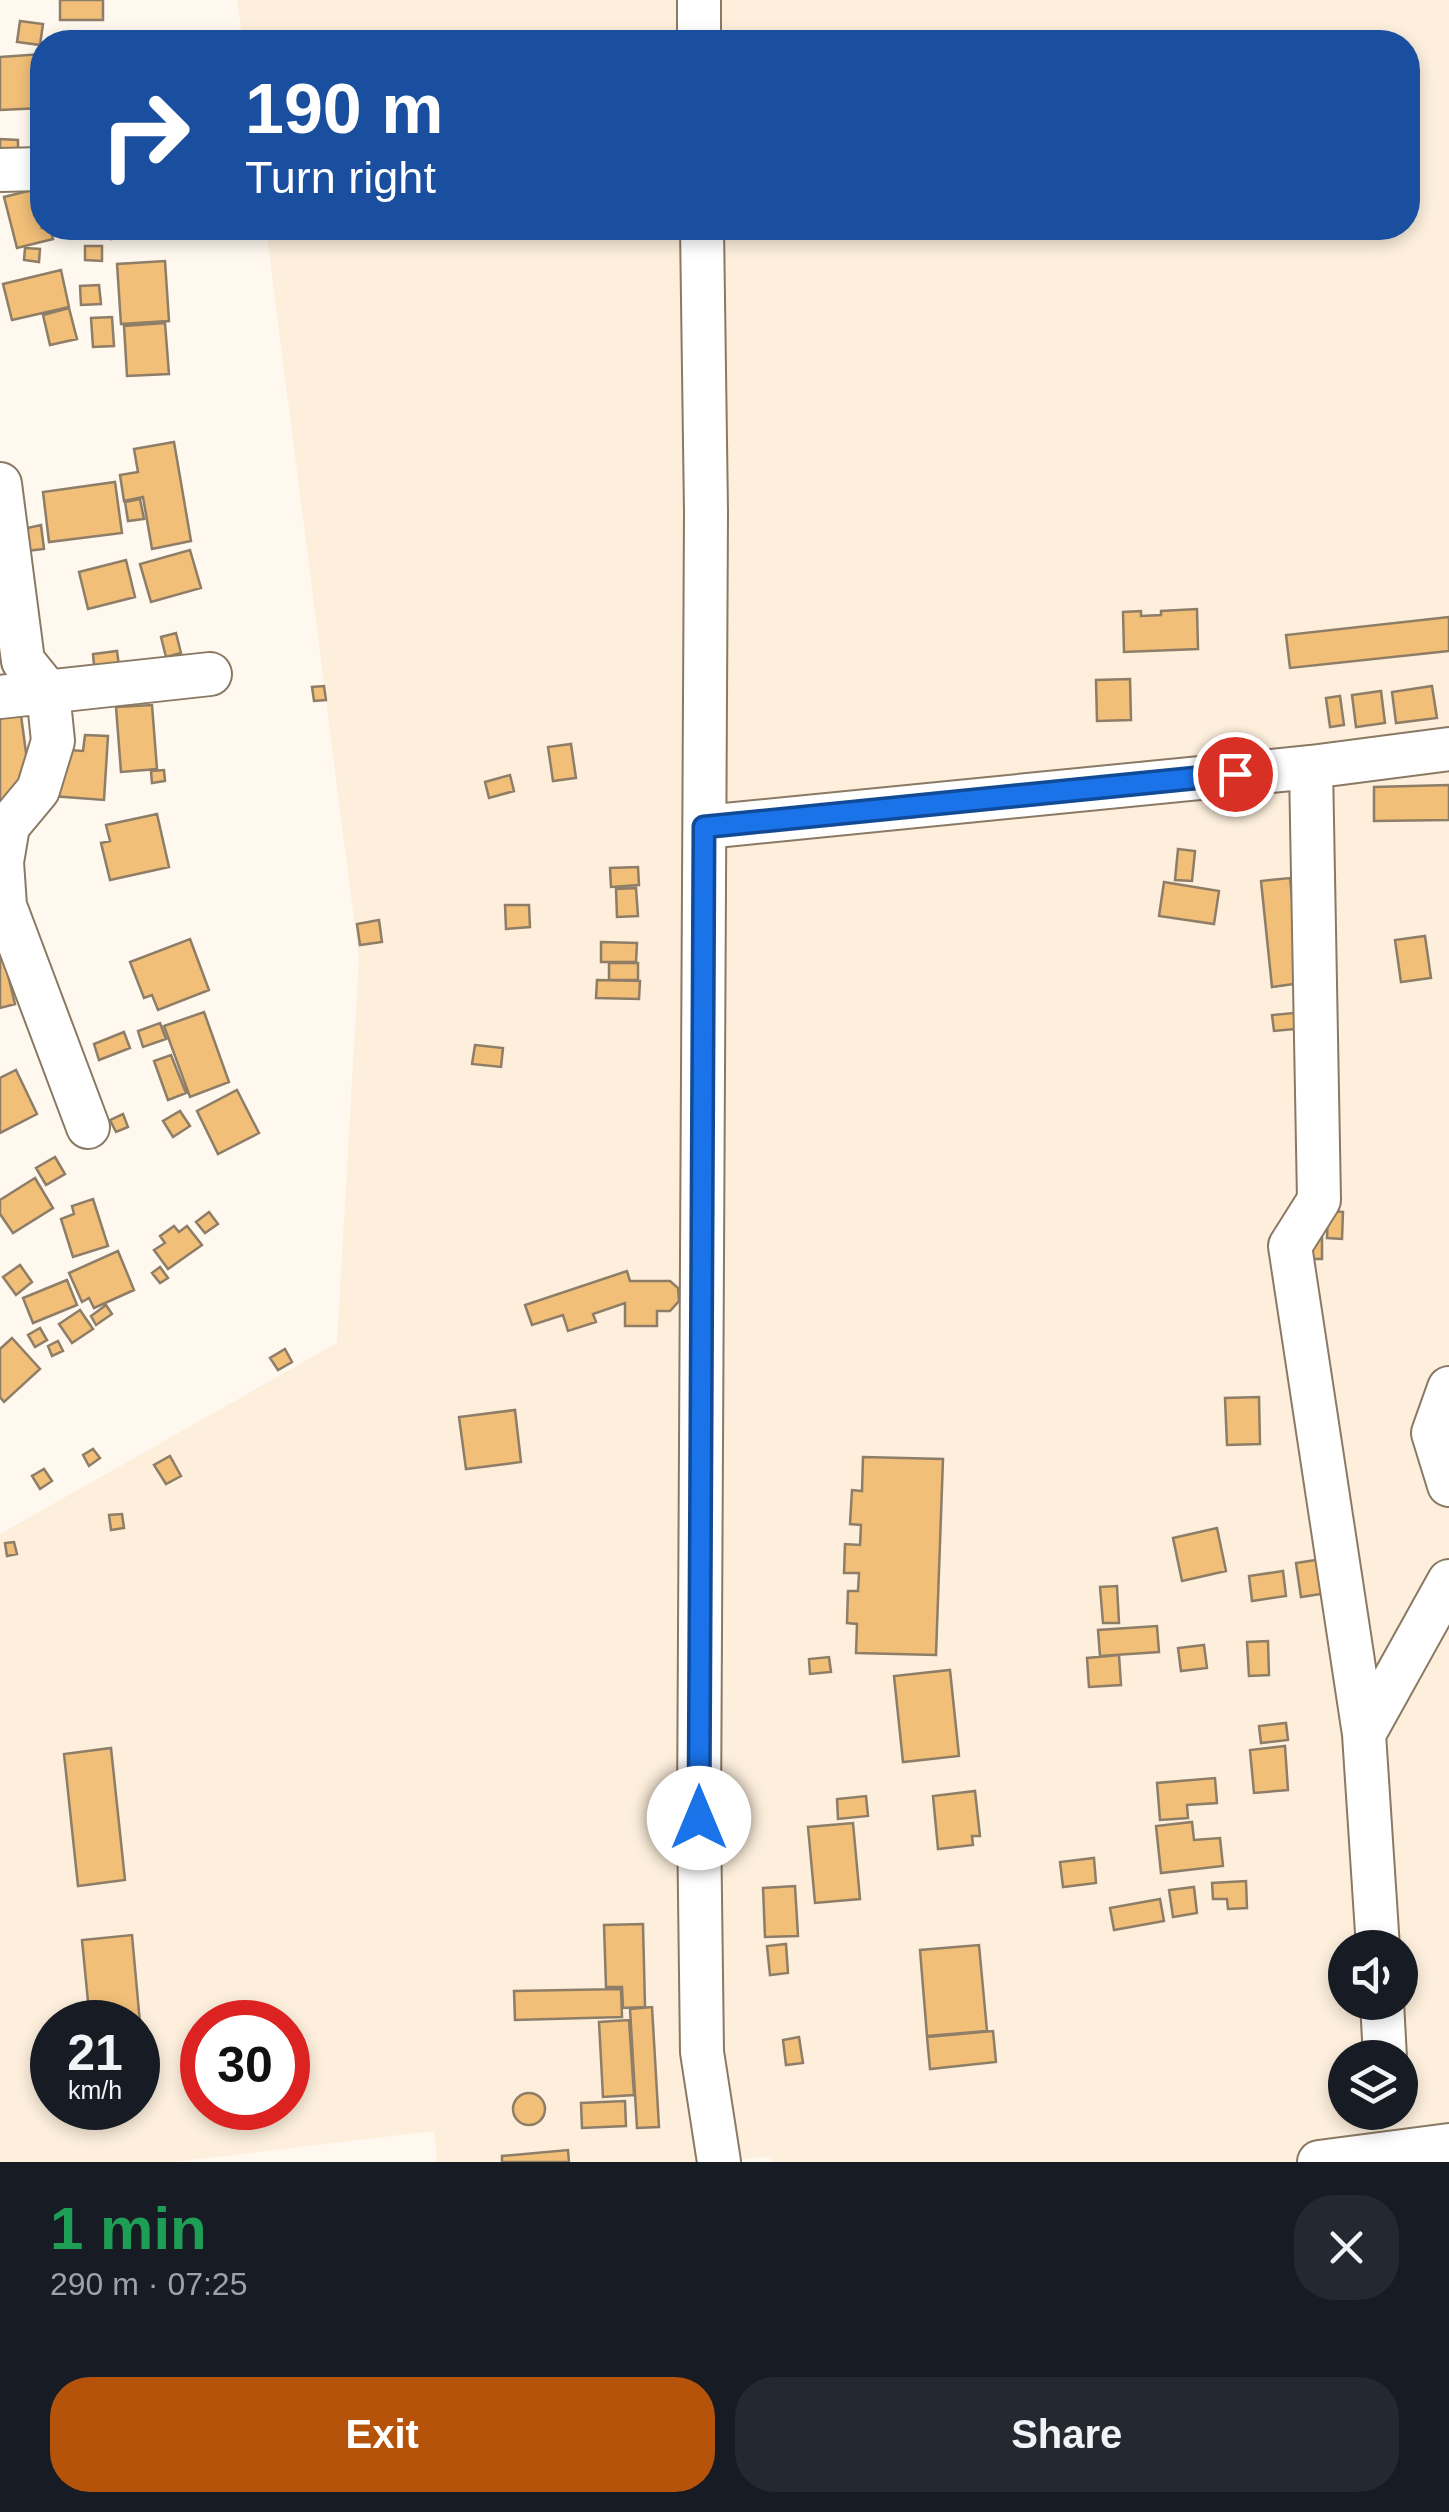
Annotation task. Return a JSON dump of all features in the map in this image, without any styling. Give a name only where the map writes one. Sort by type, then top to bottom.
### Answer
[{"type":"street","points":[[698,0],[699,30]]},
{"type":"street","points":[[0,170],[30,169]]},
{"type":"street","points":[[702,240],[706,512],[699,1818],[702,2052],[719,2162]]},
{"type":"street","points":[[0,484],[23,661],[48,692],[52,740],[38,790],[8,826],[2,862],[5,906],[88,1126]]},
{"type":"street","points":[[0,697],[210,674]]},
{"type":"street","points":[[704,827],[1311,767],[1449,749]]},
{"type":"street","points":[[1311,767],[1319,1200],[1290,1246],[1364,1734],[1377,1930]]},
{"type":"street","points":[[1449,1388],[1433,1434],[1449,1485]]},
{"type":"street","points":[[1364,1734],[1449,1581]]},
{"type":"street","points":[[1319,2162],[1389,2147],[1449,2145]]},
{"type":"shaded area","points":[[237,0],[1449,0],[1449,2162],[772,2162],[771,2156],[719,2162],[437,2162],[434,2131],[174,2162],[0,2162],[0,1534],[337,1343],[359,959],[268,240],[1420,240],[1420,30],[241,30]]},
{"type":"building","points":[[60,0],[103,0],[103,20],[60,20]]},
{"type":"building","points":[[20,21],[43,24],[42,30],[30,30],[30,44],[17,42]]},
{"type":"building","points":[[30,55],[30,109],[0,110],[0,57]]},
{"type":"building","points":[[0,139],[18,140],[18,162],[0,161]]},
{"type":"building","points":[[30,190],[30,240],[49,240],[17,248],[4,197]]},
{"type":"building","points":[[85,246],[102,246],[102,261],[85,260]]},
{"type":"building","points":[[25,248],[40,249],[39,262],[24,260]]},
{"type":"building","points":[[165,261],[169,321],[121,324],[117,264]]},
{"type":"building","points":[[61,270],[69,307],[12,320],[3,284]]},
{"type":"building","points":[[99,285],[101,304],[81,305],[80,286]]},
{"type":"building","points":[[69,308],[77,339],[50,345],[43,315]]},
{"type":"building","points":[[112,317],[114,346],[93,347],[91,318]]},
{"type":"building","points":[[165,323],[169,374],[127,376],[124,326]]},
{"type":"building","points":[[174,442],[191,541],[152,549],[143,497],[124,501],[120,475],[138,472],[134,449]]},
{"type":"building","points":[[115,482],[122,533],[49,542],[43,492]]},
{"type":"building","points":[[140,499],[144,519],[128,521],[125,502]]},
{"type":"building","points":[[41,525],[44,549],[26,551],[23,529]]},
{"type":"building","points":[[190,550],[201,588],[151,602],[140,564]]},
{"type":"building","points":[[126,560],[135,597],[88,609],[79,572]]},
{"type":"building","points":[[1197,609],[1198,649],[1124,652],[1123,612],[1141,611],[1141,616]]},
{"type":"building","points":[[1449,617],[1449,651],[1290,668],[1286,635]]},
{"type":"building","points":[[176,633],[181,653],[166,657],[161,637]]},
{"type":"building","points":[[117,651],[120,673],[95,676],[93,654]]},
{"type":"building","points":[[1130,679],[1131,720],[1097,721],[1096,680]]},
{"type":"building","points":[[324,686],[326,700],[314,701],[312,687]]},
{"type":"building","points":[[1432,686],[1437,718],[1396,723],[1392,692]]},
{"type":"building","points":[[1381,691],[1385,723],[1356,727],[1352,695]]},
{"type":"building","points":[[1340,696],[1344,725],[1330,727],[1326,698]]},
{"type":"building","points":[[152,705],[157,769],[121,772],[116,707]]},
{"type":"building","points":[[20,708],[30,782],[0,805],[0,711]]},
{"type":"building","points":[[85,735],[108,736],[104,800],[52,796],[55,749],[83,751]]},
{"type":"building","points":[[571,744],[576,778],[553,781],[548,747]]},
{"type":"building","points":[[164,770],[165,781],[152,783],[151,771]]},
{"type":"building","points":[[510,775],[514,791],[489,798],[485,782]]},
{"type":"building","points":[[1449,785],[1449,820],[1374,821],[1374,787]]},
{"type":"building","points":[[157,814],[169,867],[110,880],[101,843],[110,841],[106,825]]},
{"type":"building","points":[[1178,849],[1195,851],[1192,881],[1175,880]]},
{"type":"building","points":[[638,867],[639,885],[611,887],[610,868]]},
{"type":"building","points":[[1290,878],[1301,983],[1272,987],[1261,881]]},
{"type":"building","points":[[1164,882],[1219,891],[1214,924],[1159,916]]},
{"type":"building","points":[[636,888],[638,916],[617,917],[616,889]]},
{"type":"building","points":[[505,905],[529,905],[530,927],[506,929]]},
{"type":"building","points":[[379,920],[382,942],[360,945],[357,924]]},
{"type":"building","points":[[1425,936],[1431,978],[1401,982],[1395,940]]},
{"type":"building","points":[[190,939],[209,990],[158,1010],[152,995],[144,998],[130,962]]},
{"type":"building","points":[[601,942],[637,943],[636,962],[601,962]]},
{"type":"building","points":[[4,958],[15,1004],[0,1008],[0,959]]},
{"type":"building","points":[[609,963],[638,963],[638,980],[609,980]]},
{"type":"building","points":[[597,980],[640,981],[639,999],[596,998]]},
{"type":"building","points":[[204,1012],[229,1082],[190,1097],[164,1026]]},
{"type":"building","points":[[1304,1012],[1305,1028],[1274,1031],[1272,1015]]},
{"type":"building","points":[[160,1023],[166,1039],[143,1047],[138,1031]]},
{"type":"building","points":[[124,1032],[130,1048],[99,1060],[94,1044]]},
{"type":"building","points":[[475,1045],[503,1048],[501,1067],[472,1064]]},
{"type":"building","points":[[171,1055],[186,1093],[168,1100],[154,1061]]},
{"type":"building","points":[[16,1070],[37,1114],[0,1133],[0,1078]]},
{"type":"building","points":[[237,1090],[259,1133],[218,1154],[197,1111]]},
{"type":"building","points":[[180,1111],[190,1126],[173,1137],[163,1121]]},
{"type":"building","points":[[123,1114],[128,1127],[116,1132],[110,1120]]},
{"type":"building","points":[[55,1157],[65,1174],[46,1185],[36,1168]]},
{"type":"building","points":[[35,1178],[53,1208],[13,1233],[0,1214],[0,1200]]},
{"type":"building","points":[[93,1199],[108,1246],[73,1257],[61,1219],[74,1214],[72,1206]]},
{"type":"building","points":[[1328,1211],[1343,1212],[1342,1239],[1327,1238]]},
{"type":"building","points":[[209,1212],[218,1224],[205,1233],[196,1222]]},
{"type":"building","points":[[174,1226],[179,1232],[187,1226],[202,1245],[168,1269],[154,1250],[165,1243],[160,1236]]},
{"type":"building","points":[[1304,1237],[1322,1237],[1322,1259],[1304,1259]]},
{"type":"building","points":[[118,1251],[134,1290],[94,1308],[89,1298],[82,1302],[69,1273]]},
{"type":"building","points":[[20,1265],[32,1282],[16,1295],[3,1277]]},
{"type":"building","points":[[160,1267],[168,1278],[160,1283],[152,1273]]},
{"type":"building","points":[[627,1271],[630,1281],[670,1281],[678,1288],[679,1301],[670,1311],[657,1311],[657,1326],[625,1326],[625,1303],[593,1314],[596,1322],[568,1331],[563,1315],[532,1325],[525,1305]]},
{"type":"building","points":[[67,1280],[77,1305],[33,1323],[23,1298]]},
{"type":"building","points":[[106,1305],[112,1314],[96,1325],[91,1316]]},
{"type":"building","points":[[80,1310],[93,1329],[72,1343],[59,1324]]},
{"type":"building","points":[[40,1328],[47,1340],[35,1347],[28,1335]]},
{"type":"building","points":[[12,1338],[40,1369],[4,1402],[0,1397],[0,1349]]},
{"type":"building","points":[[58,1341],[63,1351],[52,1356],[48,1346]]},
{"type":"building","points":[[285,1349],[292,1362],[278,1370],[270,1358]]},
{"type":"building","points":[[1259,1397],[1260,1444],[1227,1445],[1225,1398]]},
{"type":"building","points":[[515,1410],[521,1462],[466,1469],[459,1417]]},
{"type":"building","points":[[93,1449],[100,1458],[89,1466],[83,1455]]},
{"type":"building","points":[[170,1456],[181,1476],[166,1484],[154,1465]]},
{"type":"building","points":[[863,1457],[943,1459],[936,1655],[856,1653],[857,1624],[847,1623],[848,1591],[858,1591],[859,1573],[844,1573],[845,1544],[860,1545],[861,1525],[850,1524],[852,1490],[862,1491]]},
{"type":"building","points":[[44,1469],[52,1481],[40,1489],[32,1476]]},
{"type":"building","points":[[122,1514],[124,1528],[111,1530],[109,1515]]},
{"type":"building","points":[[1217,1528],[1226,1571],[1182,1581],[1173,1538]]},
{"type":"building","points":[[14,1542],[17,1554],[7,1556],[5,1543]]},
{"type":"building","points":[[1316,1560],[1321,1594],[1301,1597],[1296,1563]]},
{"type":"building","points":[[1283,1571],[1286,1596],[1252,1601],[1249,1576]]},
{"type":"building","points":[[1117,1586],[1119,1623],[1103,1623],[1100,1587]]},
{"type":"building","points":[[1157,1626],[1159,1652],[1100,1656],[1098,1630]]},
{"type":"building","points":[[1268,1641],[1269,1675],[1249,1676],[1247,1642]]},
{"type":"building","points":[[1204,1645],[1207,1668],[1181,1671],[1178,1648]]},
{"type":"building","points":[[1119,1655],[1121,1685],[1089,1687],[1087,1658]]},
{"type":"building","points":[[829,1657],[831,1672],[810,1674],[809,1659]]},
{"type":"building","points":[[950,1670],[959,1756],[903,1762],[894,1676]]},
{"type":"building","points":[[1286,1723],[1288,1740],[1261,1743],[1259,1726]]},
{"type":"building","points":[[1285,1746],[1288,1790],[1254,1793],[1250,1750]]},
{"type":"building","points":[[111,1748],[125,1880],[78,1886],[64,1754]]},
{"type":"building","points":[[1215,1778],[1217,1803],[1187,1805],[1188,1818],[1160,1820],[1157,1783]]},
{"type":"building","points":[[975,1791],[980,1836],[972,1836],[973,1845],[938,1849],[933,1796]]},
{"type":"building","points":[[866,1796],[868,1816],[838,1819],[837,1799]]},
{"type":"building","points":[[1192,1822],[1194,1840],[1220,1838],[1223,1866],[1161,1873],[1156,1826]]},
{"type":"building","points":[[853,1823],[860,1899],[815,1903],[808,1827]]},
{"type":"building","points":[[1094,1858],[1096,1883],[1063,1887],[1060,1862]]},
{"type":"building","points":[[1246,1881],[1247,1908],[1228,1909],[1227,1899],[1213,1899],[1212,1883]]},
{"type":"building","points":[[795,1886],[798,1936],[765,1937],[763,1888]]},
{"type":"building","points":[[1194,1887],[1197,1913],[1173,1917],[1169,1890]]},
{"type":"building","points":[[1160,1899],[1164,1921],[1114,1930],[1110,1908]]},
{"type":"building","points":[[643,1924],[645,2007],[623,2008],[622,1987],[606,1987],[604,1925]]},
{"type":"building","points":[[132,1935],[138,2000],[88,2000],[82,1940]]},
{"type":"building","points":[[786,1944],[788,1973],[770,1975],[767,1946]]},
{"type":"building","points":[[979,1945],[987,2031],[927,2036],[920,1950]]},
{"type":"building","points":[[621,1989],[622,2017],[515,2020],[514,1991]]},
{"type":"building","points":[[652,2007],[659,2127],[637,2128],[630,2009]]},
{"type":"building","points":[[629,2020],[634,2095],[603,2097],[599,2022]]},
{"type":"building","points":[[993,2031],[996,2062],[930,2069],[927,2037]]},
{"type":"building","points":[[799,2037],[803,2063],[786,2065],[783,2040]]},
{"type":"building","points":[[529,2093],[541,2097],[545,2109],[541,2121],[529,2125],[517,2121],[513,2109],[517,2097]]},
{"type":"building","points":[[625,2101],[626,2126],[582,2128],[581,2103]]},
{"type":"building","points":[[568,2150],[569,2162],[502,2162],[502,2156]]},
{"type":"route","points":[[699,1818],[704,827],[1235,774]]}]
